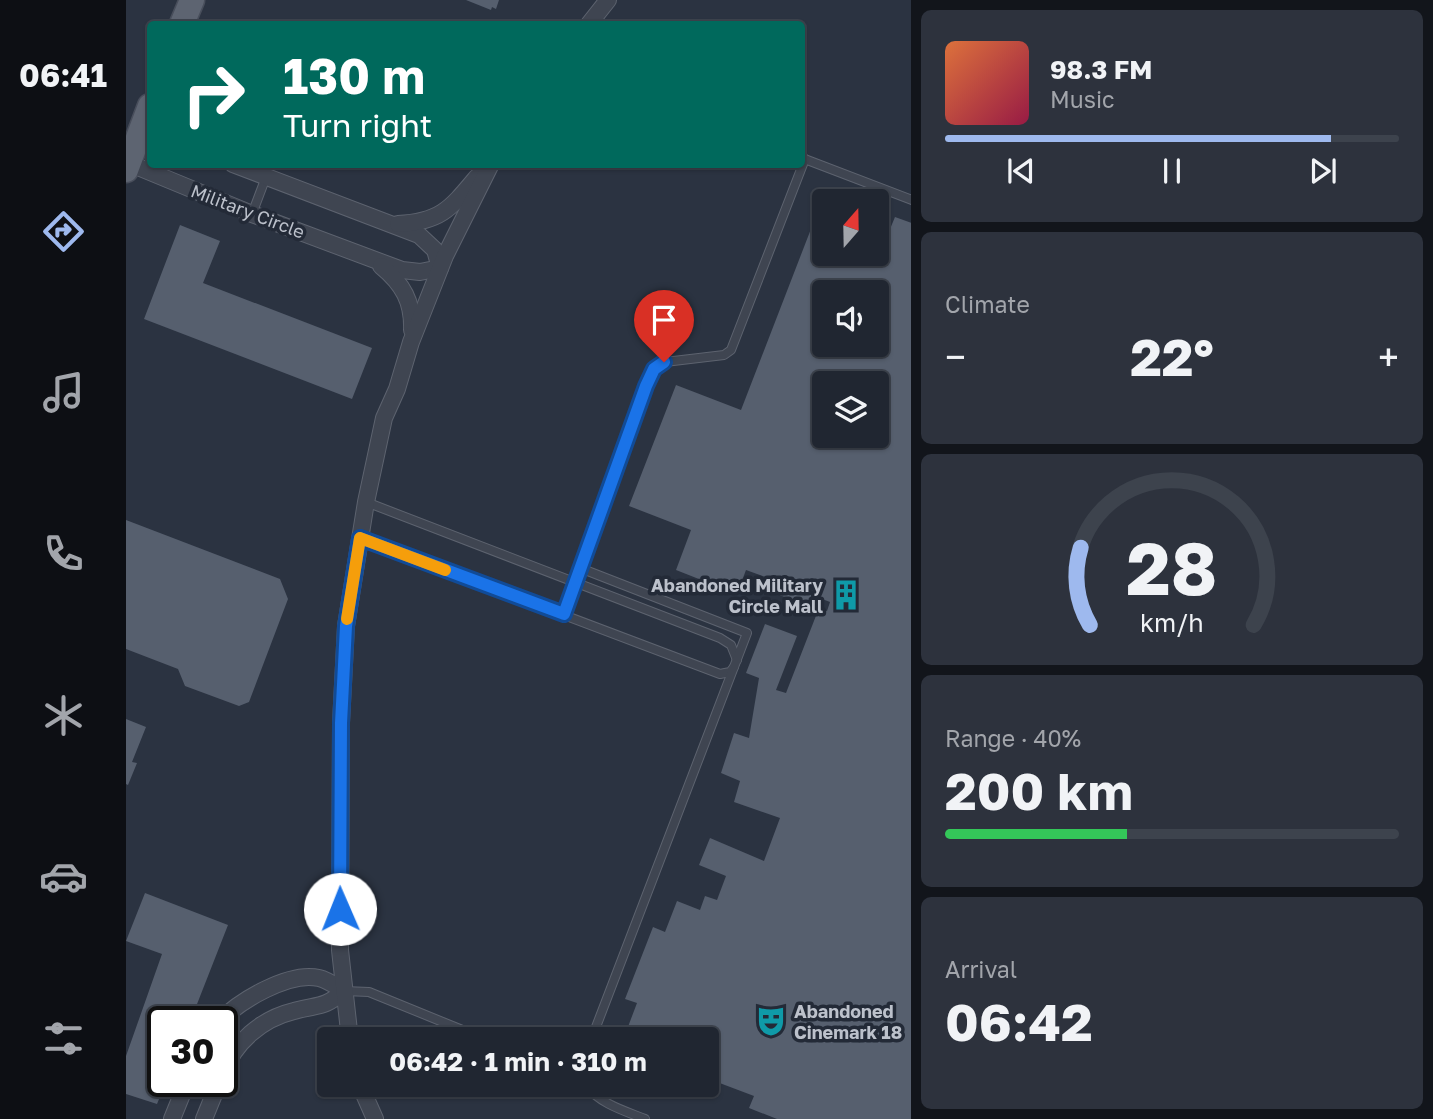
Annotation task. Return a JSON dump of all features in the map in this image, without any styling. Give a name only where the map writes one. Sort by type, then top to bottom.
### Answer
[{"type":"main road","points":[[183,21],[192,0]]},
{"type":"main road","points":[[127,165],[147,113]]},
{"type":"street","points":[[591,21],[608,0]]},
{"type":"street","name":"Military Circle","points":[[127,165],[402,270],[420,272],[440,268]]},
{"type":"street","name":"Military Circle","points":[[243,168],[419,235],[430,244],[440,268]]},
{"type":"street","name":"Military Circle","points":[[391,224],[435,219],[458,199],[485,168]]},
{"type":"street","name":"Military Circle","points":[[348,1027],[339,889],[341,723],[346,626],[360,538],[384,418],[440,268],[487,168]]},
{"type":"street","name":"Military Circle","points":[[371,258],[393,276],[405,291],[413,316],[411,342]]},
{"type":"street","points":[[236,1006],[276,985],[319,978],[344,991],[321,1007],[286,1013],[257,1028],[238,1048]]},
{"type":"street","points":[[172,1119],[181,1097]]},
{"type":"street","points":[[204,1119],[213,1097]]},
{"type":"street","points":[[365,1097],[374,1119]]},
{"type":"lane","points":[[805,160],[911,200]]},
{"type":"lane","points":[[564,614],[654,369],[664,362],[724,355],[731,350],[800,168]]},
{"type":"lane","points":[[252,214],[266,177]]},
{"type":"lane","points":[[360,538],[720,674],[730,672],[735,664],[732,645],[720,638],[366,502]]},
{"type":"lane","points":[[580,568],[747,633],[596,1027]]},
{"type":"lane","points":[[344,991],[369,992],[455,1027]]},
{"type":"lane","points":[[596,1097],[645,1119]]},
{"type":"building","points":[[466,0],[499,0],[496,9],[492,7],[491,10]]},
{"type":"building","name":"Abandoned Military Circle Mall","points":[[895,217],[911,223],[911,1119],[777,1119],[749,1108],[754,1096],[719,1083],[719,1027],[628,1027],[637,1003],[625,999],[653,927],[665,932],[677,901],[700,910],[705,896],[717,900],[726,876],[699,865],[710,838],[764,861],[780,818],[734,802],[740,781],[721,773],[734,733],[749,738],[759,678],[746,673],[765,624],[797,636],[776,690],[786,693],[819,608],[827,611],[830,602],[817,597],[813,608],[764,589],[768,578],[746,570],[737,594],[676,570],[691,530],[629,506],[676,385],[741,410],[812,226],[812,266],[889,266],[889,229]]},
{"type":"building","points":[[180,225],[220,241],[203,283],[372,348],[352,399],[144,319]]},
{"type":"building","points":[[126,520],[280,579],[288,599],[249,702],[239,706],[185,686],[178,669],[126,649]]},
{"type":"building","points":[[126,719],[146,727],[132,762],[137,763],[128,785],[126,784]]},
{"type":"building","points":[[145,893],[228,925],[196,1006],[147,1006],[147,1097],[160,1097],[157,1104],[126,1094],[126,1056],[162,954],[126,941]]},
{"type":"slow traffic","points":[[347,619],[360,538],[445,570]]},
{"type":"place","name":"Abandoned Military Circle Mall","points":[[846,595]]},
{"type":"place","name":"Abandoned Cinemark 18","points":[[771,1021]]},
{"type":"route","points":[[340,909],[341,723],[346,626],[360,538],[564,614],[646,386],[654,369],[664,362]]}]
